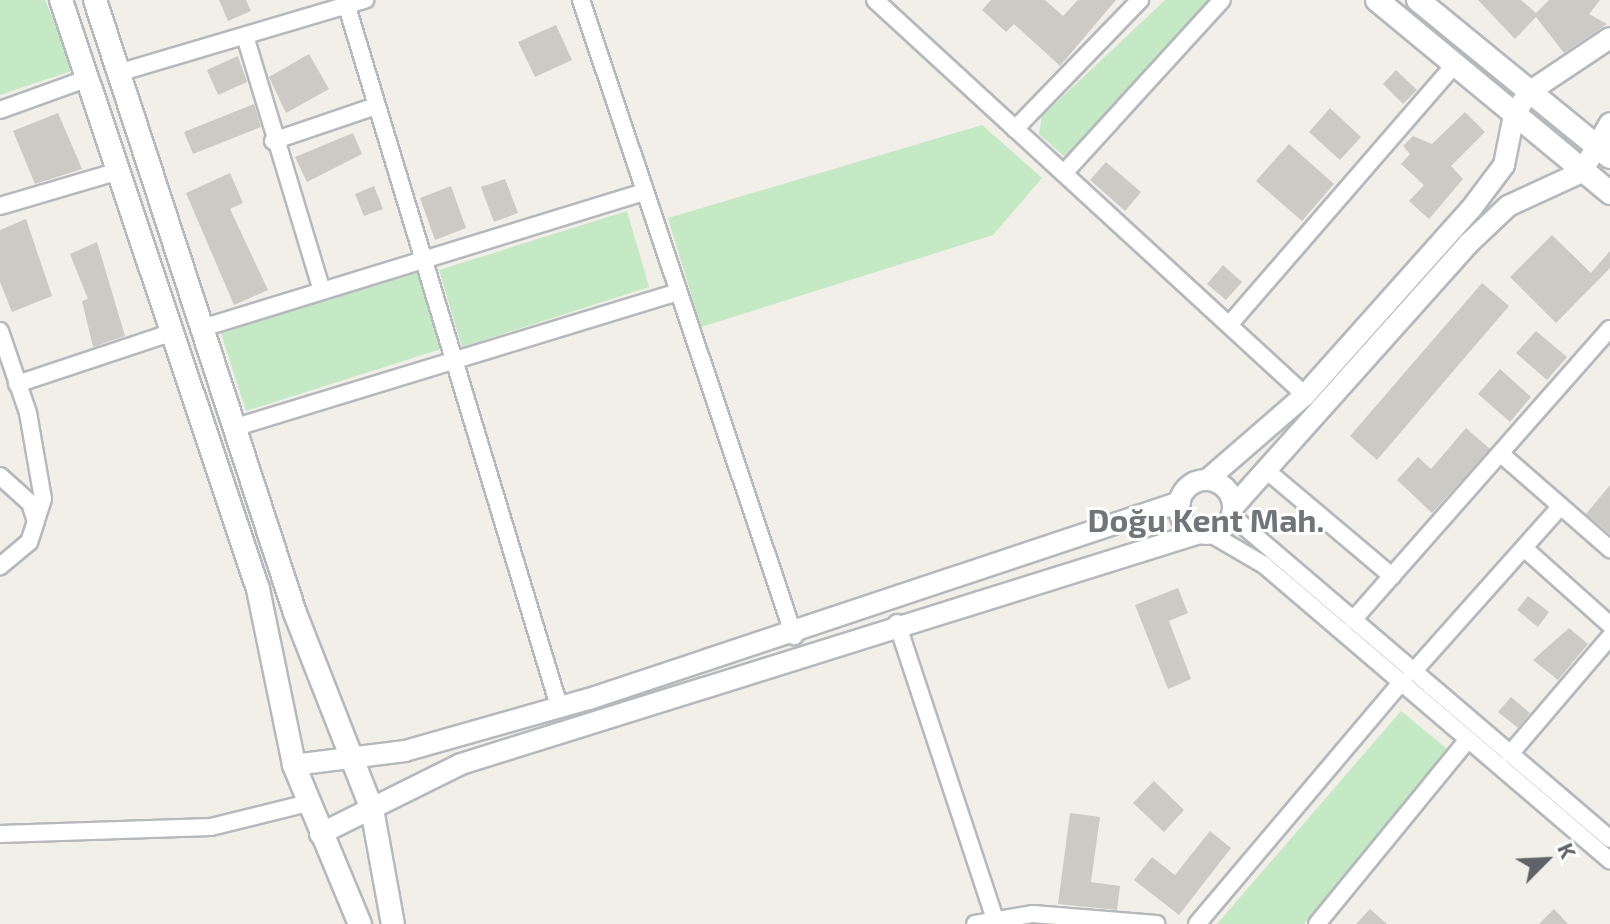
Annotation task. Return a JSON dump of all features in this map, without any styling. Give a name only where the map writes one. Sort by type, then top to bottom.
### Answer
[{"type":"main road","points":[[61,0],[258,589],[294,765],[320,834],[360,924]]},
{"type":"main road","points":[[95,0],[233,428],[317,672],[355,756],[372,809],[393,924]]},
{"type":"main road","points":[[1377,0],[1610,193]]},
{"type":"main road","points":[[1418,0],[1604,152]]},
{"type":"street","points":[[118,73],[346,3],[365,0]]},
{"type":"street","points":[[581,0],[794,636]]},
{"type":"street","points":[[875,0],[1305,395]]},
{"type":"street","points":[[1015,129],[1140,0]]},
{"type":"street","points":[[1064,173],[1222,0]]},
{"type":"street","points":[[346,3],[373,107],[423,254],[451,366],[559,706]]},
{"type":"street","points":[[245,36],[273,141],[321,288]]},
{"type":"street","points":[[294,765],[405,751],[559,706],[794,636],[1180,502],[1191,485],[1207,480],[1305,395],[1471,209],[1504,165],[1514,115],[1529,92],[1610,38]]},
{"type":"street","points":[[1229,325],[1454,65]]},
{"type":"street","points":[[0,110],[89,78]]},
{"type":"street","points":[[273,141],[373,107]]},
{"type":"street","points":[[320,834],[461,764],[897,623],[1205,533],[1232,511],[1478,234],[1508,206],[1582,172],[1604,152],[1610,123]]},
{"type":"street","points":[[0,206],[119,171]]},
{"type":"street","points":[[199,329],[423,254],[644,192]]},
{"type":"street","points":[[233,428],[451,366],[678,292]]},
{"type":"street","points":[[1353,620],[1610,329]]},
{"type":"street","points":[[0,331],[17,384],[43,499],[29,542],[0,566]]},
{"type":"street","points":[[17,384],[173,332]]},
{"type":"street","points":[[1501,454],[1610,549]]},
{"type":"street","points":[[1266,470],[1392,576]]},
{"type":"street","points":[[0,476],[30,503],[36,521]]},
{"type":"street","points":[[1207,480],[1222,486],[1232,511],[1353,620],[1467,741],[1610,861]]},
{"type":"street","points":[[1180,502],[1186,525],[1264,565],[1510,754],[1610,839]]},
{"type":"street","points":[[1197,924],[1407,676],[1561,506]]},
{"type":"street","points":[[1524,548],[1610,625]]},
{"type":"street","points":[[897,623],[995,919]]},
{"type":"street","points":[[1510,754],[1610,637]]},
{"type":"street","points":[[1317,924],[1467,741]]},
{"type":"street","points":[[0,834],[211,827],[308,803]]},
{"type":"street","points":[[975,924],[995,919],[1070,914],[1157,924]]},
{"type":"green space","points":[[0,0],[45,0],[74,70],[0,95]]},
{"type":"green space","points":[[1165,0],[1216,0],[1066,158],[1039,134],[1042,116]]},
{"type":"green space","points":[[982,125],[1042,178],[993,235],[701,327],[668,218]]},
{"type":"green space","points":[[627,211],[649,287],[462,347],[439,270]]},
{"type":"green space","points":[[422,271],[441,349],[246,411],[221,333]]},
{"type":"green space","points":[[1401,711],[1451,752],[1304,924],[1217,924]]},
{"type":"building","points":[[219,0],[246,0],[251,11],[228,21]]},
{"type":"building","points":[[991,0],[1045,0],[1063,16],[1078,0],[1116,0],[1060,66],[1014,24],[1006,32],[982,10]]},
{"type":"building","points":[[1478,0],[1521,0],[1536,13],[1549,0],[1600,0],[1589,14],[1607,24],[1564,53],[1536,17],[1515,39]]},
{"type":"building","points":[[556,25],[572,60],[535,77],[518,42]]},
{"type":"building","points":[[309,54],[329,89],[286,113],[269,77]]},
{"type":"building","points":[[238,56],[247,82],[218,95],[207,70]]},
{"type":"building","points":[[1396,70],[1417,90],[1403,104],[1383,84]]},
{"type":"building","points":[[254,104],[261,127],[193,154],[184,132]]},
{"type":"building","points":[[1330,108],[1361,137],[1340,160],[1309,132]]},
{"type":"building","points":[[1465,112],[1485,132],[1451,166],[1463,179],[1429,219],[1409,201],[1424,185],[1401,164],[1410,154],[1403,146],[1413,136],[1432,144]]},
{"type":"building","points":[[58,113],[82,169],[35,184],[13,131]]},
{"type":"building","points":[[353,133],[362,154],[307,182],[295,157]]},
{"type":"building","points":[[1289,144],[1334,184],[1302,221],[1256,181]]},
{"type":"building","points":[[1106,162],[1141,192],[1125,211],[1090,180]]},
{"type":"building","points":[[230,173],[243,203],[230,209],[268,290],[234,305],[186,193]]},
{"type":"building","points":[[505,179],[518,213],[494,222],[481,187]]},
{"type":"building","points":[[374,186],[383,209],[364,216],[355,194]]},
{"type":"building","points":[[451,186],[466,228],[435,240],[420,198]]},
{"type":"building","points":[[26,219],[52,296],[12,312],[0,282],[0,230]]},
{"type":"building","points":[[1552,235],[1591,273],[1610,251],[1610,268],[1556,323],[1510,277]]},
{"type":"building","points":[[97,242],[125,336],[93,347],[82,301],[88,299],[70,254]]},
{"type":"building","points":[[1223,265],[1242,282],[1226,300],[1207,284]]},
{"type":"building","points":[[1482,283],[1509,306],[1377,460],[1350,436]]},
{"type":"building","points":[[1536,331],[1567,357],[1547,380],[1516,353]]},
{"type":"building","points":[[1500,369],[1531,397],[1510,422],[1478,394]]},
{"type":"building","points":[[1466,428],[1490,449],[1432,513],[1397,480],[1418,457],[1431,469]]},
{"type":"building","points":[[1610,485],[1610,534],[1586,514]]},
{"type":"building","points":[[1178,588],[1188,613],[1169,621],[1191,679],[1168,689],[1135,605]]},
{"type":"building","points":[[1528,596],[1549,612],[1538,627],[1517,610]]},
{"type":"building","points":[[1569,628],[1588,644],[1558,680],[1533,660]]},
{"type":"building","points":[[1511,697],[1530,713],[1518,728],[1498,712]]},
{"type":"building","points":[[1154,781],[1184,810],[1164,832],[1133,803]]},
{"type":"building","points":[[1070,813],[1100,817],[1091,882],[1120,886],[1117,910],[1058,904]]},
{"type":"building","points":[[1210,831],[1231,848],[1179,915],[1134,880],[1152,857],[1175,875]]},
{"type":"building","points":[[1370,909],[1387,924],[1356,924]]},
{"type":"building","points":[[1554,909],[1568,924],[1539,924]]},
{"type":"district","name":"Doğu Kent Mah.","points":[[1206,519]]}]
